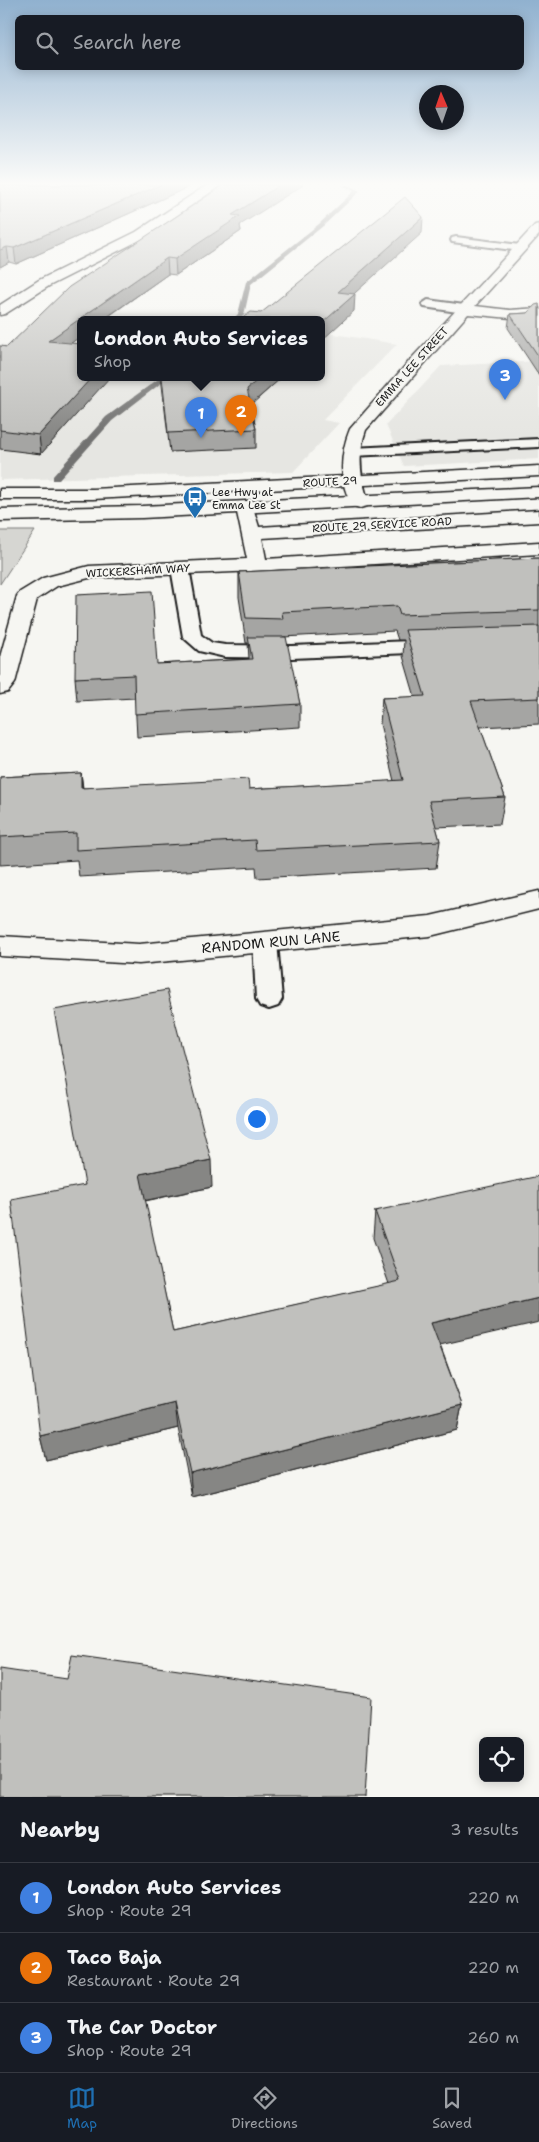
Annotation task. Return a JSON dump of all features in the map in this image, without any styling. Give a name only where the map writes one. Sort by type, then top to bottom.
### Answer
[{"type":"street","points":[[0,311],[44,283],[72,269]]},
{"type":"street","name":"EMMA LEE STREET","points":[[360,502],[352,481],[352,444],[358,429],[501,269]]},
{"type":"street","points":[[464,309],[510,314],[539,312]]},
{"type":"street","name":"ROUTE 29","points":[[0,494],[94,494],[539,471]]},
{"type":"street","name":"ROUTE 29","points":[[0,515],[245,508],[539,492]]},
{"type":"street","points":[[245,508],[258,565]]},
{"type":"street","name":"ROUTE 29 SERVICE ROAD","points":[[252,533],[539,516]]},
{"type":"street","name":"WICKERSHAM WAY","points":[[0,687],[6,673],[27,596],[50,582],[88,572],[258,565],[539,548]]},
{"type":"street","name":"RANDOM RUN LANE","points":[[0,946],[139,954],[430,926],[539,900]]},
{"type":"lane","points":[[428,304],[464,309]]},
{"type":"lane","points":[[352,452],[539,443]]},
{"type":"lane","points":[[180,568],[192,636],[206,647],[225,651],[292,652],[452,646]]},
{"type":"lane","points":[[265,942],[269,999]]},
{"type":"shaded area","points":[[325,333],[397,344],[323,420],[339,423],[293,472],[0,480],[0,344],[77,353],[77,381],[325,381]]},
{"type":"shaded area","points":[[539,361],[539,459],[404,466],[386,425],[441,366]]},
{"type":"shaded area","points":[[0,531],[35,531],[0,584]]},
{"type":"building","points":[[97,269],[151,269],[84,316],[77,316],[77,321],[48,341],[77,344],[77,381],[88,381],[39,435],[0,430],[0,346],[7,347],[69,287]]},
{"type":"building","points":[[316,269],[364,269],[338,292],[355,294],[325,320],[325,316],[245,316],[251,312],[261,313]]},
{"type":"building","points":[[539,304],[539,357],[510,314],[528,313],[535,305]]},
{"type":"building","points":[[162,381],[256,381],[247,389],[256,429],[168,433]]},
{"type":"building","points":[[539,558],[539,610],[400,615],[397,606],[282,612],[283,619],[246,618],[239,572]]},
{"type":"building","points":[[152,591],[157,664],[252,659],[248,637],[286,637],[300,704],[135,714],[134,675],[75,678],[76,595]]},
{"type":"building","points":[[539,626],[539,698],[471,701],[505,797],[429,801],[440,841],[256,850],[255,840],[76,850],[76,833],[0,837],[0,777],[81,773],[81,788],[248,779],[249,789],[403,780],[382,698],[425,696],[405,630]]},
{"type":"building","points":[[167,990],[211,1160],[140,1174],[173,1332],[400,1281],[375,1211],[539,1176],[539,1298],[431,1323],[462,1405],[190,1473],[175,1403],[40,1436],[11,1199],[85,1185],[54,1010]]},
{"type":"building","points":[[72,1655],[371,1697],[365,1797],[0,1797],[0,1669],[67,1679]]},
{"type":"waterway","points":[[240,316],[248,283],[266,269]]},
{"type":"waterway","points":[[56,478],[109,419],[160,381]]},
{"type":"place","name":"The Car Doctor","points":[[505,400]]},
{"type":"place","name":"Taco Baja","points":[[241,436]]},
{"type":"place","name":"London Auto Services","points":[[201,438]]},
{"type":"place","name":"Lee Hwy at Emma Lee St","points":[[195,519]]}]
